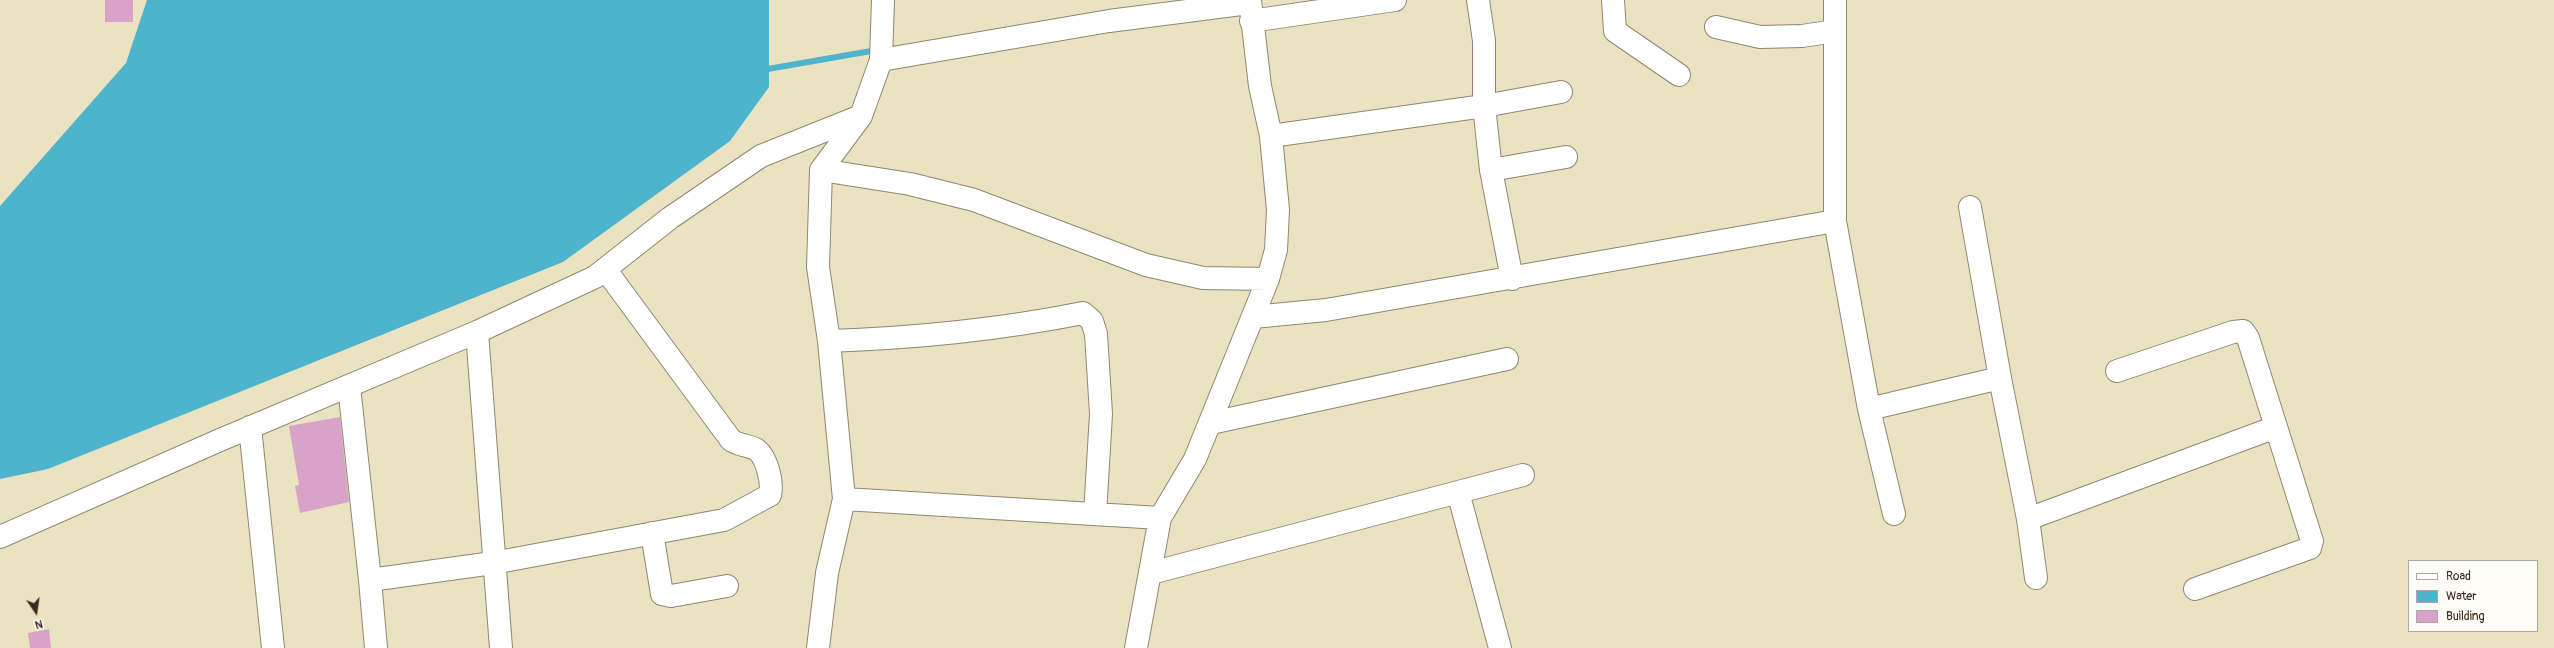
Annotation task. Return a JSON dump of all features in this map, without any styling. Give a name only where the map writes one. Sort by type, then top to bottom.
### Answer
[{"type":"street","points":[[818,648],[827,573],[844,499],[829,341],[818,267],[821,170],[861,116],[881,60],[882,0]]},
{"type":"street","points":[[881,60],[1108,21],[1250,8],[1395,0]]},
{"type":"street","points":[[1478,0],[1484,41],[1484,106],[1491,170],[1512,279]]},
{"type":"street","points":[[1613,0],[1615,31],[1679,74]]},
{"type":"street","points":[[1835,0],[1835,221],[1869,409],[1894,514]]},
{"type":"street","points":[[1136,648],[1160,518],[1196,459],[1268,279],[1276,250],[1278,210],[1271,136],[1250,8]]},
{"type":"street","points":[[1716,27],[1760,37],[1802,36],[1834,31]]},
{"type":"street","points":[[1271,136],[1484,106],[1561,92]]},
{"type":"street","points":[[0,537],[250,427],[477,332],[595,277],[670,218],[762,156],[861,116]]},
{"type":"street","points":[[1491,170],[1566,157]]},
{"type":"street","points":[[821,170],[910,184],[974,200],[1146,265],[1203,278],[1268,279]]},
{"type":"street","points":[[1970,207],[2000,378],[2028,519],[2036,578]]},
{"type":"street","points":[[1253,317],[1326,310],[1512,279],[1835,221]]},
{"type":"street","points":[[370,580],[494,563],[724,520],[770,494],[772,486],[762,454],[756,449],[738,445],[730,440],[605,269]]},
{"type":"street","points":[[829,341],[916,338],[1015,326],[1083,313],[1092,321],[1096,334],[1101,414],[1095,514]]},
{"type":"street","points":[[2117,371],[2233,332],[2243,331],[2248,338],[2312,541],[2310,548],[2195,589]]},
{"type":"street","points":[[477,332],[501,648]]},
{"type":"street","points":[[1211,423],[1507,359]]},
{"type":"street","points":[[1869,409],[2000,378]]},
{"type":"street","points":[[348,386],[370,580],[376,648]]},
{"type":"street","points":[[250,427],[273,648]]},
{"type":"street","points":[[2028,519],[2276,427]]},
{"type":"street","points":[[1151,573],[1522,475]]},
{"type":"street","points":[[1458,492],[1500,648]]},
{"type":"street","points":[[844,499],[1160,518]]},
{"type":"street","points":[[652,533],[662,594],[671,596],[727,586]]},
{"type":"water","points":[[147,0],[769,0],[769,87],[730,141],[563,262],[48,469],[0,479],[0,206],[126,63]]},
{"type":"building","points":[[105,0],[133,0],[133,22],[105,22]]},
{"type":"building","points":[[340,417],[349,502],[300,513],[295,486],[299,485],[289,426]]},
{"type":"building","points":[[49,629],[51,648],[30,648],[28,633]]},
{"type":"waterway","points":[[762,70],[877,50]]}]
